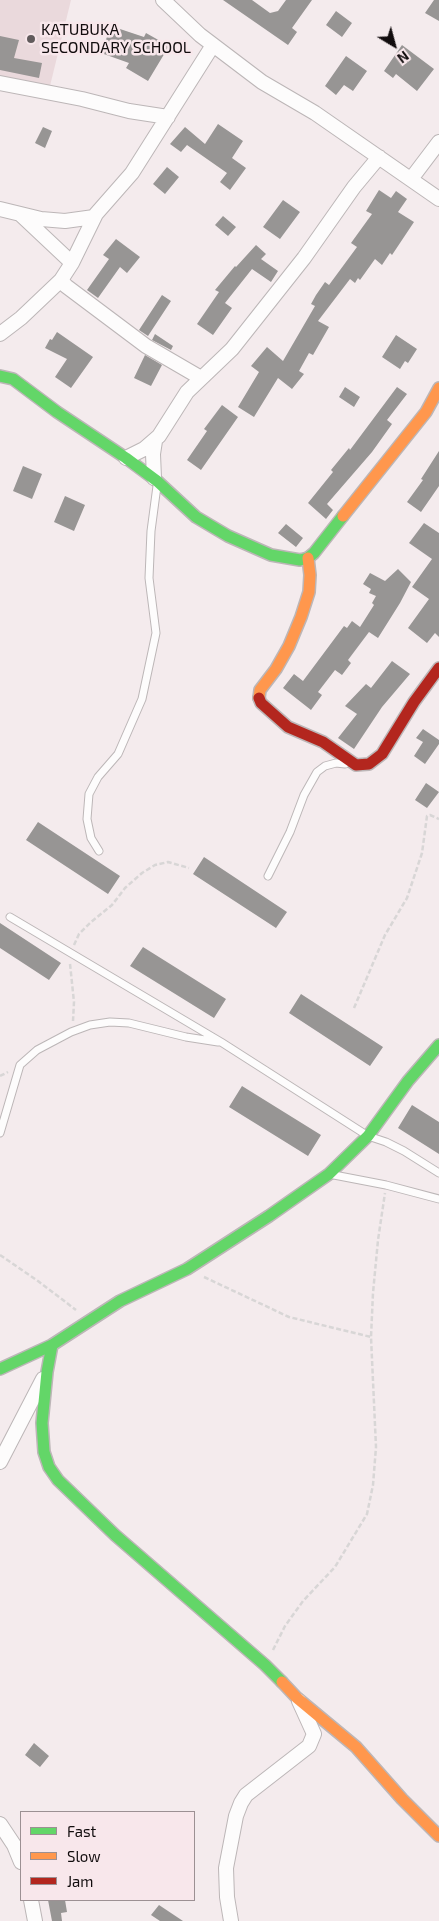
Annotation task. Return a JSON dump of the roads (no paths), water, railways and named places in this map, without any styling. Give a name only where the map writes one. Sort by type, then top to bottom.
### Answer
[{"type":"street","points":[[163,0],[214,45],[262,82],[315,113],[439,199]]},
{"type":"street","points":[[0,334],[21,318],[60,280],[72,263],[94,217],[132,172],[214,45]]},
{"type":"street","points":[[0,83],[82,99],[129,111],[168,117]]},
{"type":"street","points":[[411,179],[439,142]]},
{"type":"street","points":[[126,458],[155,441],[188,392],[222,360],[262,311],[304,258],[354,187],[379,157]]},
{"type":"street","points":[[0,209],[41,220],[65,221],[94,217]]},
{"type":"street","points":[[20,214],[72,263]]},
{"type":"street","points":[[60,280],[135,338],[201,378]]},
{"type":"street","points":[[0,376],[13,379],[57,412],[126,458],[156,480],[196,517],[228,536],[271,556],[300,560],[308,558],[314,553],[426,412],[439,388]]},
{"type":"street","points":[[155,441],[153,454],[156,480]]},
{"type":"street","points":[[308,558],[309,592],[301,617],[289,646],[276,669],[260,690],[259,696],[261,703],[288,727],[323,742],[356,765],[369,764],[382,754],[414,702],[439,668]]},
{"type":"street","points":[[0,1369],[52,1346],[120,1301],[187,1269],[262,1221],[328,1174],[368,1136],[408,1081],[439,1045]]},
{"type":"street","points":[[52,1346],[47,1372],[42,1423],[44,1452],[49,1467],[58,1480],[115,1535],[265,1665],[298,1698],[356,1747],[439,1836]]},
{"type":"street","points":[[0,1462],[47,1372]]},
{"type":"street","points":[[231,1921],[227,1896],[226,1868],[236,1816],[241,1803],[246,1795],[310,1746],[314,1734],[298,1698]]},
{"type":"street","points":[[0,1824],[4,1840],[14,1845],[20,1860]]},
{"type":"street","points":[[31,1901],[35,1921]]},
{"type":"lane","points":[[99,850],[91,838],[87,819],[89,794],[98,777],[118,754],[142,699],[156,633],[149,578],[156,480]]},
{"type":"lane","points":[[268,876],[290,832],[304,795],[317,772],[325,766],[336,763],[356,765]]},
{"type":"lane","points":[[10,917],[221,1042],[368,1136],[404,1151],[439,1173]]},
{"type":"lane","points":[[0,1134],[20,1065],[37,1050],[71,1032],[90,1025],[110,1022],[129,1023],[186,1037],[221,1042]]},
{"type":"lane","points":[[328,1174],[386,1185],[439,1199]]},
{"type":"place","name":"KATUBUKA SECONDARY SCHOOL","points":[[31,39]]}]
